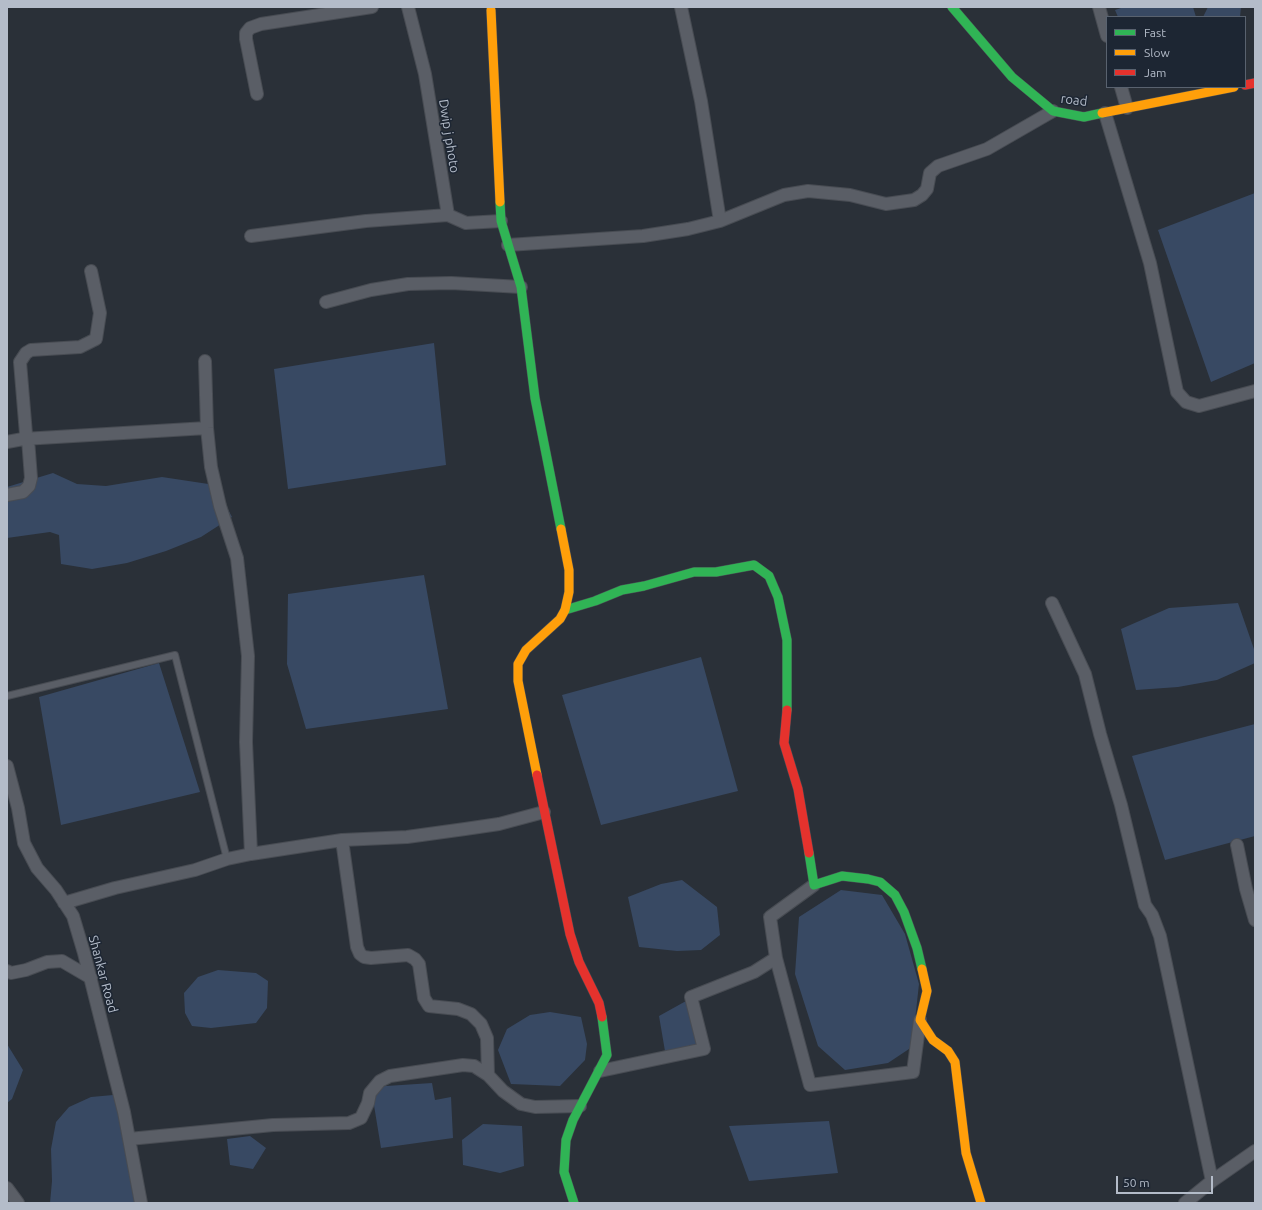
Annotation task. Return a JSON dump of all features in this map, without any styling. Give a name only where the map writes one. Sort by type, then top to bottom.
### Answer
[{"type":"street","points":[[257,94],[246,39],[246,33],[250,28],[261,24],[372,7]]},
{"type":"street","name":"Dwip j photo","points":[[408,7],[425,74],[448,215]]},
{"type":"street","points":[[681,7],[701,101],[720,221]]},
{"type":"street","name":"road","points":[[952,7],[1012,77],[1053,111],[1084,117],[1229,88]]},
{"type":"street","points":[[1099,7],[1106,32]]},
{"type":"street","points":[[490,10],[501,221],[521,287],[535,398],[569,570],[569,592],[566,610],[560,619],[526,650],[518,664],[518,681],[570,934],[579,962],[599,1003],[606,1038],[607,1055],[600,1071],[573,1120],[566,1140],[564,1172],[574,1203]]},
{"type":"street","points":[[1121,88],[1127,108]]},
{"type":"street","points":[[508,245],[643,236],[688,229],[720,221],[784,195],[808,191],[850,195],[886,204],[914,200],[922,195],[927,189],[930,173],[938,166],[987,149],[1053,111]]},
{"type":"street","points":[[1105,113],[1150,263],[1177,392],[1186,402],[1199,406],[1255,390]]},
{"type":"street","points":[[251,236],[366,221],[448,215],[466,223],[501,221]]},
{"type":"street","points":[[7,495],[23,492],[29,486],[31,478],[26,439],[27,427],[20,362],[26,353],[31,350],[80,347],[96,339],[100,313],[91,271]]},
{"type":"street","points":[[326,302],[371,290],[408,284],[451,283],[521,287]]},
{"type":"street","points":[[205,361],[207,428],[212,467],[220,506],[236,558],[248,656],[246,742],[251,854]]},
{"type":"street","points":[[7,442],[26,439],[207,428]]},
{"type":"street","points":[[566,610],[595,601],[622,590],[644,586],[694,572],[716,572],[736,567],[754,565],[770,576],[778,597],[787,640],[787,715],[784,743],[798,789],[814,885]]},
{"type":"street","points":[[1052,603],[1086,674],[1100,734],[1121,805],[1145,905],[1152,915],[1160,936],[1212,1181]]},
{"type":"street","name":"Shankar Road","points":[[7,766],[18,808],[24,843],[37,868],[72,916],[91,978],[121,1099],[141,1203]]},
{"type":"street","points":[[64,903],[115,888],[195,870],[227,859],[251,854],[342,840],[422,835],[499,824],[544,812]]},
{"type":"street","points":[[342,840],[357,947],[360,954],[364,957],[371,958],[408,955],[416,959],[420,964],[424,998],[429,1006],[458,1009],[471,1014],[481,1024],[487,1038],[488,1075]]},
{"type":"street","points":[[1237,845],[1246,889],[1255,920]]},
{"type":"street","points":[[842,876],[868,878],[880,882],[895,895],[904,912],[917,948],[927,991],[920,1020],[913,1072],[810,1085],[776,958],[770,917],[814,885],[842,876]]},
{"type":"street","points":[[600,1071],[704,1049],[691,997],[754,972],[776,958]]},
{"type":"street","points":[[7,971],[11,973],[26,970],[47,962],[62,961],[91,978]]},
{"type":"street","points":[[920,1020],[933,1040],[948,1051],[955,1062],[966,1153],[980,1203]]},
{"type":"street","points":[[129,1139],[273,1125],[349,1123],[361,1118],[374,1086],[380,1081],[390,1076],[463,1065],[474,1066],[488,1075],[503,1091],[521,1104],[535,1107],[580,1106]]},
{"type":"street","points":[[1185,1203],[1212,1181],[1255,1151]]},
{"type":"street","points":[[7,1188],[18,1203]]},
{"type":"lane","points":[[7,696],[175,656],[227,859]]},
{"type":"water","points":[[1124,7],[1193,7],[1196,16],[1118,16],[1115,10]]},
{"type":"water","points":[[1208,7],[1241,7],[1240,16],[1204,16]]},
{"type":"water","points":[[1255,193],[1255,363],[1211,382],[1158,230]]},
{"type":"water","points":[[434,343],[446,465],[288,489],[274,369]]},
{"type":"water","points":[[53,473],[77,484],[106,486],[162,477],[215,485],[232,517],[201,537],[166,551],[127,563],[92,569],[61,564],[59,535],[50,532],[7,538],[7,487]]},
{"type":"water","points":[[424,575],[448,709],[306,729],[287,664],[288,594]]},
{"type":"water","points":[[1238,603],[1255,652],[1255,663],[1217,680],[1178,687],[1136,690],[1121,629],[1169,608]]},
{"type":"water","points":[[701,657],[738,791],[601,825],[562,695]]},
{"type":"water","points":[[159,663],[200,792],[61,825],[39,697]]},
{"type":"water","points":[[1255,724],[1255,836],[1165,860],[1132,756]]},
{"type":"water","points":[[682,880],[717,907],[720,935],[701,950],[677,951],[639,947],[628,897],[661,884]]},
{"type":"water","points":[[841,890],[882,895],[905,934],[919,984],[912,1047],[888,1063],[845,1070],[818,1046],[795,974],[799,917]]},
{"type":"water","points":[[218,970],[256,973],[268,981],[267,1008],[256,1023],[211,1028],[192,1026],[185,1013],[184,993],[198,977]]},
{"type":"water","points":[[686,1001],[702,1050],[666,1057],[659,1016]]},
{"type":"water","points":[[550,1012],[581,1017],[587,1044],[585,1060],[560,1086],[511,1084],[498,1050],[507,1029],[530,1015]]},
{"type":"water","points":[[7,1044],[23,1070],[12,1099],[7,1103]]},
{"type":"water","points":[[432,1083],[435,1100],[451,1097],[453,1138],[381,1148],[371,1087]]},
{"type":"water","points":[[113,1095],[121,1115],[142,1203],[50,1203],[52,1181],[51,1149],[56,1122],[69,1107],[91,1097]]},
{"type":"water","points":[[829,1121],[838,1173],[749,1181],[729,1126]]},
{"type":"water","points":[[483,1124],[522,1126],[524,1166],[500,1173],[463,1165],[462,1140]]},
{"type":"water","points":[[250,1136],[266,1148],[253,1169],[230,1165],[227,1139]]},
{"type":"traffic: fast","points":[[952,7],[1012,77],[1053,111],[1084,117],[1102,113]]},
{"type":"traffic: fast","points":[[500,202],[501,221],[521,287],[535,398],[561,529]]},
{"type":"traffic: fast","points":[[565,610],[595,601],[622,590],[644,586],[694,572],[716,572],[754,565],[769,576],[778,597],[787,640],[787,710]]},
{"type":"traffic: fast","points":[[809,853],[814,885],[842,876],[868,879],[880,882],[895,895],[904,912],[917,948],[922,969]]},
{"type":"traffic: fast","points":[[574,1203],[564,1172],[566,1140],[573,1120],[607,1055],[602,1017]]},
{"type":"traffic: slow","points":[[491,10],[500,202]]},
{"type":"traffic: slow","points":[[1102,113],[1229,88]]},
{"type":"traffic: slow","points":[[537,775],[518,681],[518,664],[526,650],[560,619],[565,610],[569,592],[569,570],[561,529]]},
{"type":"traffic: slow","points":[[922,969],[927,991],[920,1020],[933,1040],[948,1051],[955,1062],[966,1153],[981,1203]]},
{"type":"traffic: jam","points":[[1246,85],[1255,83]]},
{"type":"traffic: jam","points":[[787,710],[784,743],[798,789],[809,853]]},
{"type":"traffic: jam","points":[[537,775],[570,934],[579,962],[599,1003],[602,1017]]}]
